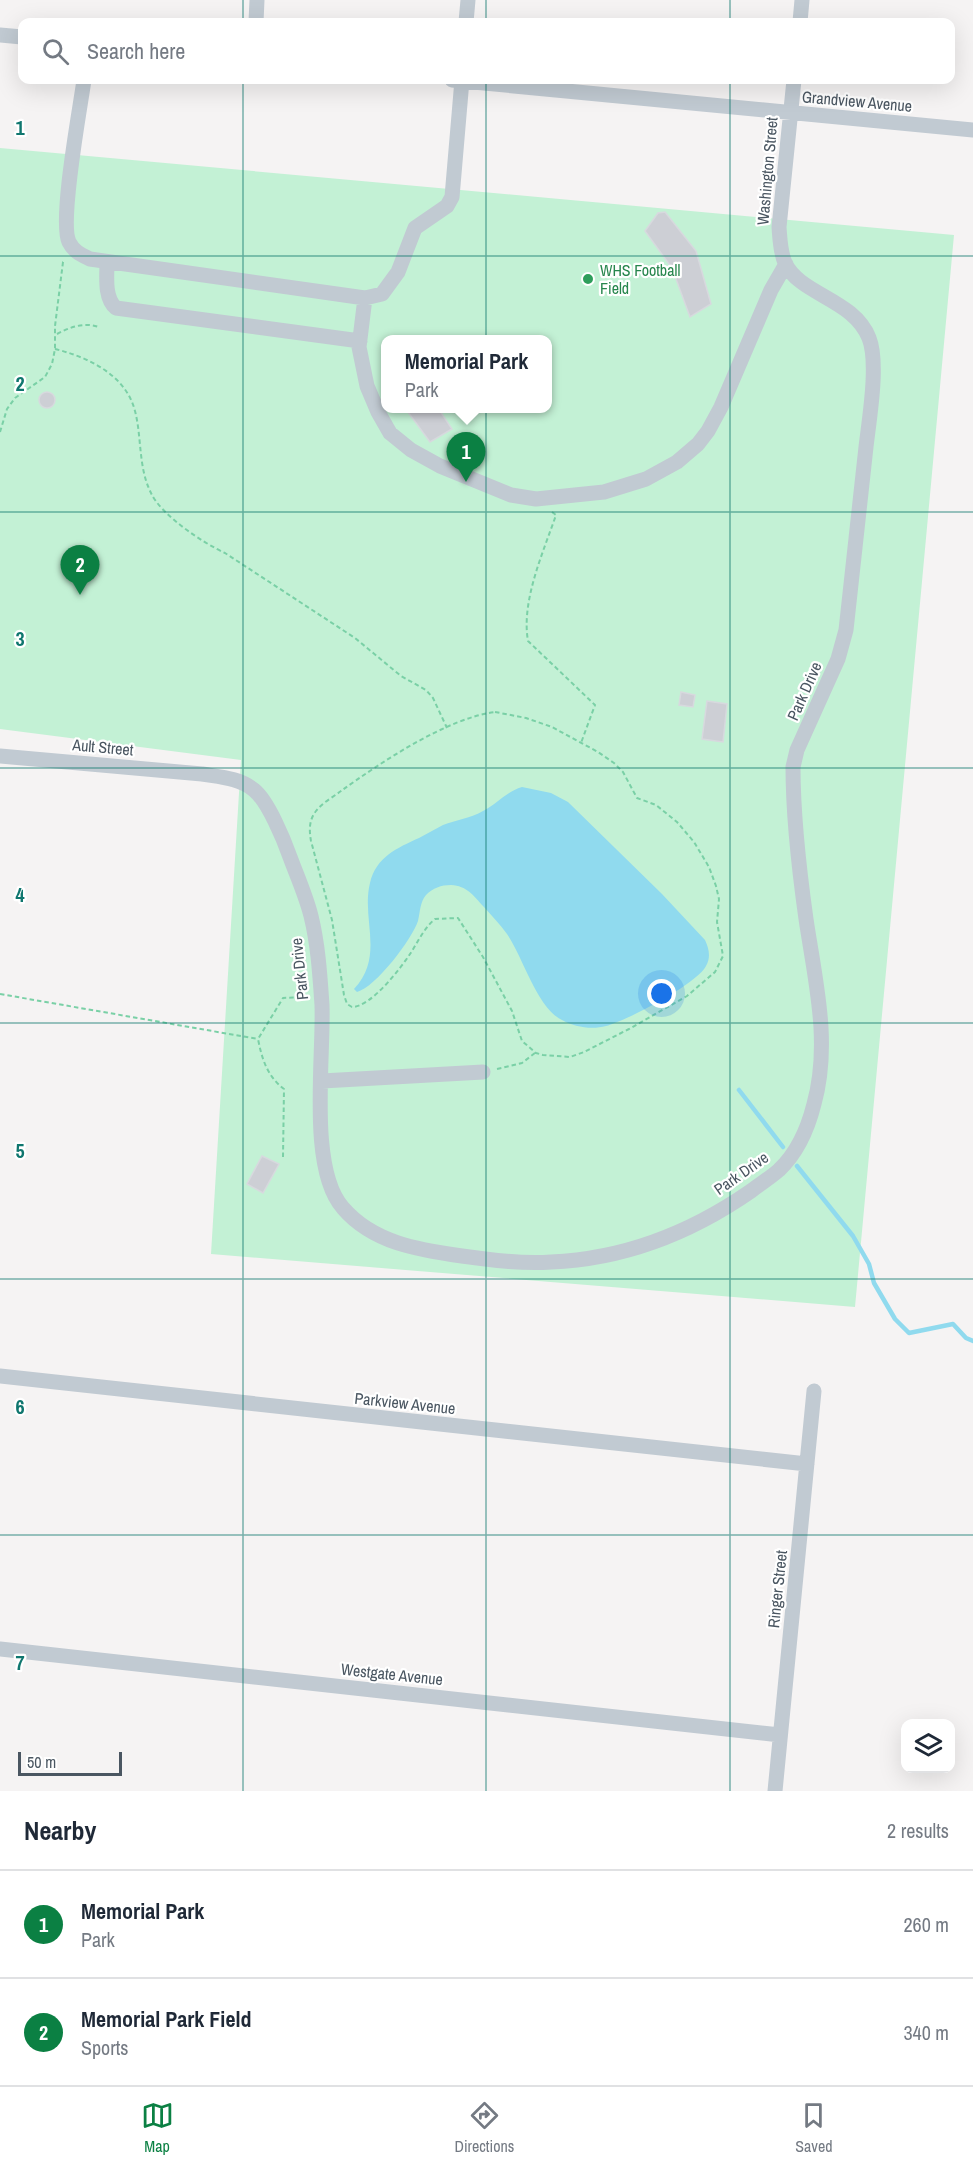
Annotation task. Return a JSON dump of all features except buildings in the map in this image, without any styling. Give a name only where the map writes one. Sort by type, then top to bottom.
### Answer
[{"type":"street","points":[[256,18],[257,0]]},
{"type":"street","points":[[466,18],[468,0]]},
{"type":"street","points":[[800,18],[802,0]]},
{"type":"street","points":[[0,35],[18,37]]},
{"type":"street","points":[[83,84],[66,229],[69,241],[76,252],[90,259],[107,262],[365,298],[382,294],[398,272],[415,228],[447,206],[452,197],[458,84]]},
{"type":"street","name":"Grandview Avenue","points":[[498,84],[973,130]]},
{"type":"street","name":"Washington Street","points":[[786,264],[780,248],[779,227],[794,84]]},
{"type":"street","points":[[107,262],[110,303],[116,308],[360,341]]},
{"type":"street","points":[[365,298],[359,347],[367,386],[390,433],[411,450],[440,466],[511,495],[536,499],[604,492],[646,479],[677,462],[698,444],[721,407],[771,290],[786,264]]},
{"type":"street","name":"Park Drive","points":[[202,774],[232,779],[256,791],[281,833],[311,915],[321,996],[321,1135],[325,1164],[329,1186],[341,1207],[360,1224],[402,1246],[427,1252],[486,1260],[549,1263],[578,1260],[637,1248],[668,1237],[737,1200],[780,1169],[806,1130],[820,1081],[823,1051],[817,992],[800,880],[793,790],[794,767],[797,750],[838,659],[846,630],[872,387],[869,338],[859,322],[847,309],[795,275],[786,264]]},
{"type":"street","name":"Ault Street","points":[[0,756],[202,774]]},
{"type":"street","points":[[322,1081],[483,1072]]},
{"type":"street","name":"Parkview Avenue","points":[[0,1376],[807,1464]]},
{"type":"street","name":"Ringer Street","points":[[775,1791],[814,1391]]},
{"type":"street","name":"Westgate Avenue","points":[[0,1649],[780,1735]]},
{"type":"path","points":[[0,432],[7,409],[15,398],[45,377],[52,364],[63,262],[76,252]]},
{"type":"path","points":[[57,334],[80,325],[92,324],[99,327]]},
{"type":"path","points":[[55,349],[94,363],[117,379],[129,394],[135,411],[146,482],[160,507],[206,544],[225,553],[355,638],[401,676],[426,690],[433,698],[447,728]]},
{"type":"path","points":[[536,499],[556,515],[526,609],[528,641],[595,705],[581,743]]},
{"type":"path","points":[[495,712],[526,718],[581,743],[614,763],[623,772],[637,798],[663,809],[694,842],[709,867],[719,899],[717,922],[723,956],[715,972],[687,996],[629,1029],[570,1057],[536,1053],[522,1041],[512,1011],[483,957],[458,918],[435,919],[409,956],[382,988],[363,1005],[352,1007],[347,1004],[332,921],[310,841],[311,820],[318,807],[396,755],[447,728],[485,714],[495,712]]},
{"type":"path","points":[[0,994],[258,1039]]},
{"type":"path","points":[[283,1157],[284,1089],[273,1081],[261,1058],[258,1039],[283,998],[321,996]]},
{"type":"path","points":[[483,1072],[522,1063],[536,1053]]},
{"type":"green space","points":[[0,148],[954,235],[855,1307],[211,1254],[241,760],[0,729]]},
{"type":"water","points":[[522,787],[551,793],[568,802],[662,894],[705,940],[709,959],[700,974],[676,992],[616,1023],[595,1028],[572,1024],[553,1014],[545,1005],[507,934],[476,898],[461,887],[447,885],[434,889],[426,895],[421,904],[418,921],[401,950],[374,981],[357,992],[354,989],[368,964],[370,937],[368,897],[370,883],[377,866],[388,854],[443,825],[488,808]]},
{"type":"waterway","points":[[739,1090],[783,1147]]},
{"type":"waterway","points":[[797,1166],[853,1236],[869,1264],[874,1283],[895,1319],[909,1333],[953,1324],[966,1338],[973,1341]]},
{"type":"place","name":"WHS Football Field","points":[[588,279]]},
{"type":"place","name":"Memorial Park","points":[[466,482]]},
{"type":"place","name":"Memorial Park Field","points":[[80,595]]}]
